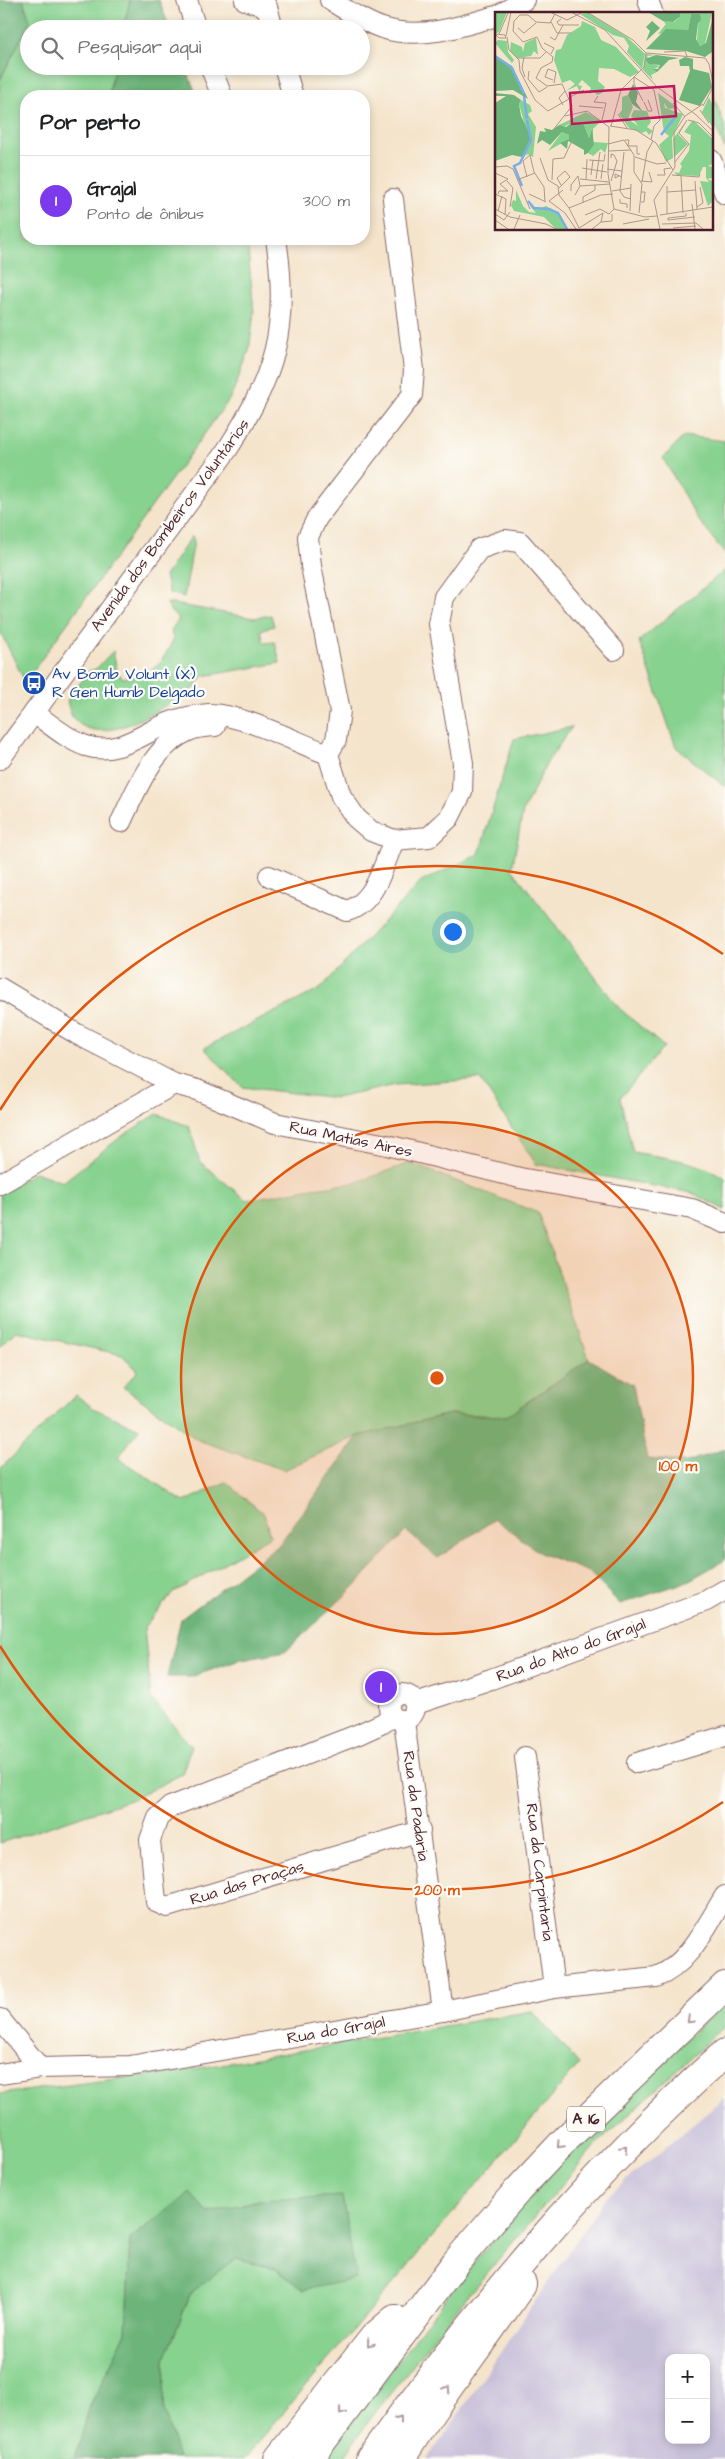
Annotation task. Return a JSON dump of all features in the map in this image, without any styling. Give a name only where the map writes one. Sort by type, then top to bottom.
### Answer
[{"type":"highway","name":"A 16","points":[[309,2459],[456,2262],[568,2137],[725,1986]]},
{"type":"highway","points":[[370,2459],[483,2308],[579,2198],[630,2144],[725,2053]]},
{"type":"highway","points":[[401,2459],[453,2381],[493,2328],[579,2198]]},
{"type":"highway","name":"A 16","points":[[278,2459],[374,2337],[456,2262]]},
{"type":"street","points":[[187,0],[193,20]]},
{"type":"street","points":[[245,0],[267,7],[271,20]]},
{"type":"street","points":[[330,0],[368,20]]},
{"type":"street","points":[[504,12],[524,0]]},
{"type":"street","points":[[648,0],[652,12]]},
{"type":"street","points":[[370,21],[383,28],[418,32],[451,30],[495,16]]},
{"type":"street","points":[[214,75],[220,90]]},
{"type":"street","points":[[287,75],[291,90]]},
{"type":"street","points":[[712,162],[725,194]]},
{"type":"street","points":[[393,198],[414,370],[412,396],[317,518],[308,537],[310,566],[340,711],[336,740],[328,754],[341,796],[356,818],[371,831],[394,840],[429,837],[449,818],[462,792],[463,763],[439,624],[444,597],[479,549],[505,540],[520,542],[614,650]]},
{"type":"street","name":"Avenida dos Bombeiros Voluntários","points":[[0,759],[227,450],[253,409],[269,373],[278,340],[281,299],[276,245]]},
{"type":"street","points":[[34,714],[86,746],[105,748],[121,746],[169,722],[210,714],[244,721],[328,754]]},
{"type":"street","points":[[121,822],[136,789],[151,764],[164,749],[192,729],[244,721]]},
{"type":"street","points":[[269,876],[346,911],[358,907],[370,896],[394,840]]},
{"type":"street","name":"Rua Matias Aires","points":[[0,988],[78,1034],[174,1084],[197,1090],[275,1123],[387,1145],[530,1180],[692,1209],[725,1223]]},
{"type":"street","points":[[0,1184],[174,1084]]},
{"type":"street","name":"Rua do Alto do Grajal","points":[[398,1719],[389,1705],[396,1695],[408,1695],[416,1704],[491,1679],[697,1604],[725,1590]]},
{"type":"street","name":"Rua das Praças","points":[[398,1719],[170,1807],[158,1818],[150,1840],[156,1902],[168,1907],[420,1831]]},
{"type":"street","name":"Rua da Padaria","points":[[398,1719],[420,1831],[444,2011]]},
{"type":"street","points":[[637,1763],[725,1736]]},
{"type":"street","name":"Rua da Carpintaria","points":[[525,1757],[554,1988]]},
{"type":"street","name":"Rua do Grajal","points":[[0,2074],[40,2068],[130,2066],[444,2011],[554,1988],[656,1977],[669,1972],[685,1956],[725,1896]]},
{"type":"street","points":[[0,2019],[40,2068]]},
{"type":"shaded area","points":[[725,2098],[725,2459],[428,2459],[606,2197]]},
{"type":"green space","points":[[0,0],[23,0],[30,20],[20,20],[20,41],[0,80]]},
{"type":"green space","points":[[23,0],[130,0],[125,20],[30,20]]},
{"type":"green space","points":[[130,0],[159,0],[167,20],[125,20]]},
{"type":"green space","points":[[20,41],[20,75],[113,75],[109,90],[20,90],[20,245],[248,245],[254,312],[249,351],[231,397],[25,682],[0,631],[0,80]]},
{"type":"green space","points":[[113,75],[189,75],[195,90],[109,90]]},
{"type":"green space","points":[[712,93],[725,126],[725,150],[712,118]]},
{"type":"green space","points":[[684,436],[725,441],[725,554],[697,518],[663,458]]},
{"type":"green space","points":[[192,536],[194,541],[184,597],[169,593],[165,576]]},
{"type":"green space","points":[[725,570],[725,787],[676,747],[639,641]]},
{"type":"green space","points":[[167,603],[254,618],[271,615],[274,626],[261,630],[264,643],[275,642],[280,663],[203,676],[196,687],[135,722],[118,728],[102,730],[87,728],[74,719],[67,701],[89,671],[96,669],[113,651],[117,670],[122,678],[148,672],[164,657],[173,640],[171,630],[179,619],[171,612]]},
{"type":"green space","points":[[572,727],[548,761],[523,811],[512,869],[619,1008],[664,1047],[620,1098],[633,1152],[692,1163],[725,1178],[725,1210],[692,1193],[536,1164],[480,1079],[396,1085],[336,1098],[242,1087],[204,1048],[320,989],[421,882],[479,854],[514,739]]},
{"type":"green space","points":[[157,1114],[189,1126],[200,1162],[246,1200],[354,1183],[410,1163],[538,1213],[589,1359],[507,1416],[450,1414],[358,1436],[284,1470],[198,1440],[123,1387],[138,1371],[122,1355],[16,1331],[0,1347],[0,1194],[35,1172],[63,1182],[122,1136]]},
{"type":"green space","points":[[589,1359],[633,1385],[647,1459],[687,1462],[725,1449],[725,1560],[686,1582],[620,1604],[589,1572],[540,1553],[495,1519],[438,1558],[406,1531],[354,1587],[285,1652],[237,1661],[191,1677],[167,1677],[181,1619],[278,1546],[358,1436],[450,1414],[507,1416]]},
{"type":"green space","points":[[76,1395],[93,1408],[139,1429],[118,1458],[184,1502],[226,1482],[264,1514],[270,1536],[173,1593],[144,1627],[151,1698],[191,1746],[182,1774],[133,1799],[0,1843],[0,1469]]},
{"type":"green space","points":[[725,2003],[725,2026],[594,2147],[458,2307],[368,2422],[342,2459],[324,2459],[460,2279],[584,2135]]},
{"type":"green space","points":[[532,2011],[579,2064],[244,2459],[178,2459],[164,2410],[165,2359],[191,2292],[236,2258],[276,2269],[303,2290],[259,2200],[208,2213],[190,2193],[130,2239],[126,2332],[90,2406],[75,2459],[0,2459],[0,2094],[199,2068]]},
{"type":"green space","points":[[190,2193],[208,2213],[259,2200],[342,2196],[356,2279],[303,2290],[276,2269],[236,2258],[191,2292],[165,2359],[164,2410],[178,2459],[75,2459],[90,2406],[126,2332],[130,2239]]},
{"type":"place","name":"Av Bomb Volunt (X) R Gen Humb Delgado","points":[[34,683]]},
{"type":"place","name":"Grajal","points":[[381,1687]]}]
